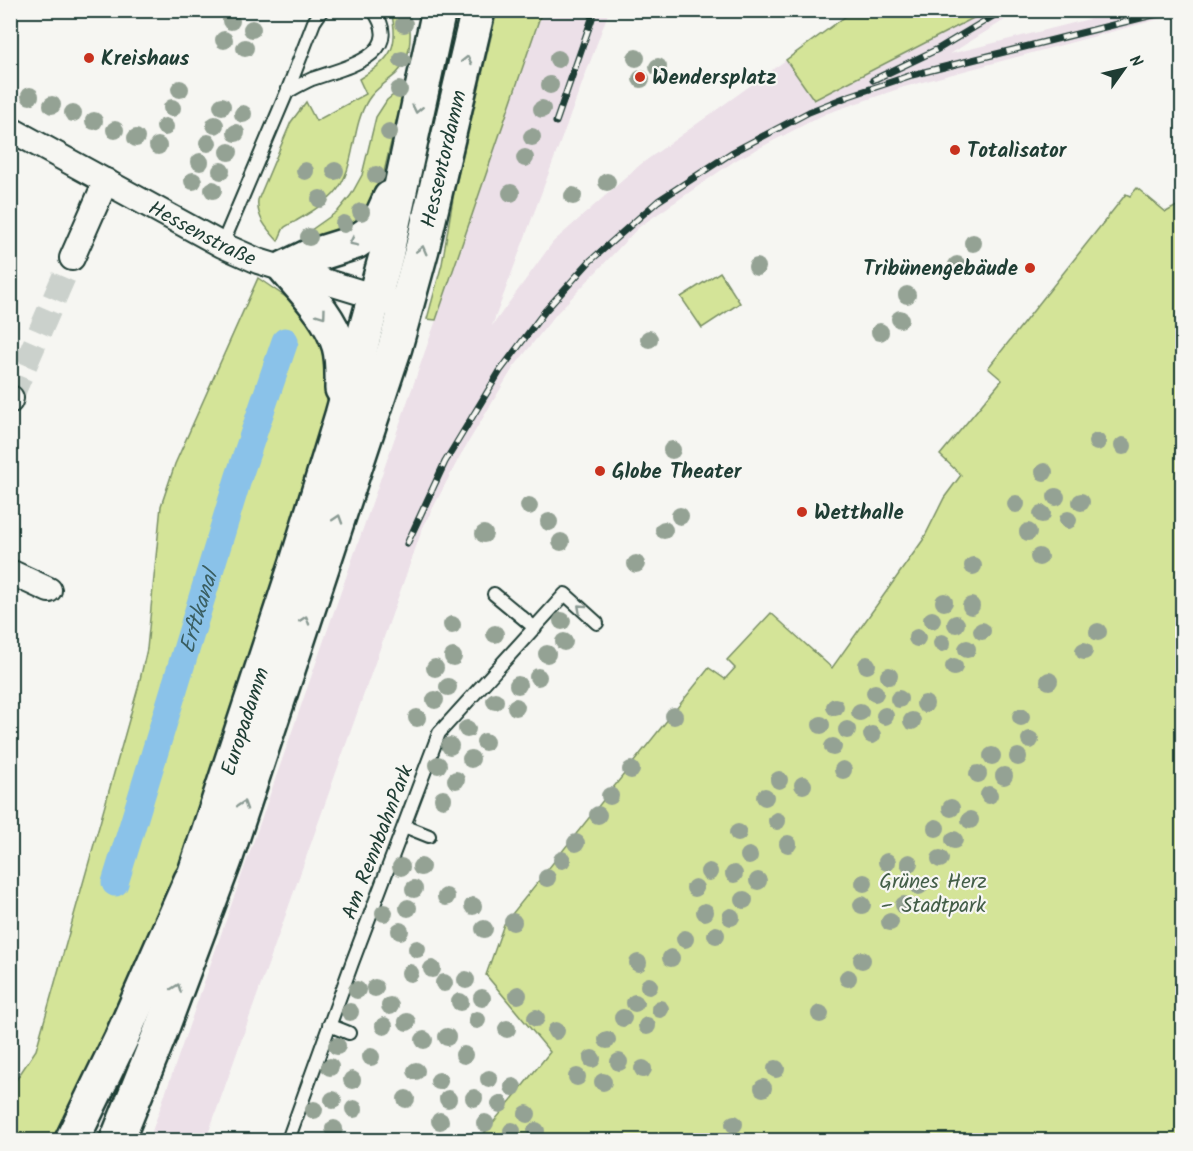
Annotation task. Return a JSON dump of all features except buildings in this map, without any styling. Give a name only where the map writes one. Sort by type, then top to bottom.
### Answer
[{"type":"main road","name":"Hessentordamm","points":[[375,297],[439,10]]},
{"type":"main road","name":"Hessentordamm","points":[[407,306],[478,10]]},
{"type":"main road","points":[[342,415],[340,349],[334,332],[322,313],[285,268],[308,257],[356,242],[369,233],[380,220],[388,200],[401,181]]},
{"type":"main road","name":"Europadamm","points":[[95,1140],[144,1019],[202,853],[297,562],[375,297]]},
{"type":"main road","name":"Europadamm","points":[[117,1140],[225,860],[407,306]]},
{"type":"main road","points":[[72,1140],[121,1039],[202,853]]},
{"type":"street","name":"Hessenstraße","points":[[10,129],[222,245],[258,261],[407,306]]},
{"type":"street","points":[[72,258],[105,181]]},
{"type":"street","points":[[10,572],[49,590]]},
{"type":"lane","points":[[222,245],[314,22],[322,10]]},
{"type":"lane","points":[[287,92],[307,81],[364,61],[373,54],[380,45],[382,35],[380,23],[373,10]]},
{"type":"lane","points":[[494,594],[535,628]]},
{"type":"lane","name":"Am RennbahnPark","points":[[288,1140],[439,733],[565,594],[597,623]]},
{"type":"lane","points":[[404,826],[429,836]]},
{"type":"lane","points":[[329,1025],[349,1033]]},
{"type":"shaded area","points":[[542,11],[609,11],[492,326],[553,242],[641,164],[786,60],[814,100],[987,11],[1019,11],[950,54],[1121,11],[1182,11],[1182,13],[904,87],[825,114],[736,160],[639,227],[557,313],[513,368],[460,456],[423,527],[206,1140],[149,1140],[436,320]]},
{"type":"green space","points":[[391,11],[406,11],[408,16],[410,35],[406,60],[398,72],[372,94],[362,111],[346,172],[334,194],[311,212],[284,228],[278,241],[261,217],[258,200],[291,122],[306,102],[316,121],[366,94],[359,79],[386,58],[393,44],[394,24]]},
{"type":"green space","points":[[497,11],[542,11],[436,320],[427,319],[442,264],[454,193]]},
{"type":"green space","points":[[853,11],[943,11],[947,15],[953,11],[987,11],[814,100],[786,60]]},
{"type":"green space","points":[[406,85],[414,86],[396,121],[381,185],[362,220],[344,230],[300,243],[304,235],[338,211],[351,195],[362,175],[376,117],[387,100]]},
{"type":"green space","name":"Grünes Herz – Stadtpark","points":[[1137,188],[1166,212],[1182,203],[1182,1140],[479,1140],[550,1052],[486,975],[504,924],[709,668],[725,679],[735,668],[727,660],[771,613],[832,668],[923,540],[944,498],[961,475],[940,455],[1002,380],[988,368],[1126,194],[1130,196]]},
{"type":"green space","points":[[720,272],[740,303],[702,328],[681,297]]},
{"type":"green space","points":[[258,278],[293,302],[311,321],[331,368],[328,406],[276,587],[171,900],[63,1140],[11,1140],[12,1086],[36,1050],[138,688],[147,649],[161,506],[175,464]],"holes":[[[279,338],[292,345],[246,478],[125,886],[108,882],[230,475]]]},
{"type":"waterway","name":"Erftkanal","points":[[115,883],[239,476],[285,341]]},
{"type":"tunnel","points":[[11,398],[72,258]]},
{"type":"railway","points":[[556,122],[595,10]]},
{"type":"railway","points":[[873,80],[938,49],[1003,10]]},
{"type":"railway","points":[[407,544],[445,462],[500,371],[545,311],[590,261],[658,201],[733,152],[809,112],[849,96],[912,75],[1173,10]]},
{"type":"place","name":"Kreishaus","points":[[89,58]]},
{"type":"place","name":"Wendersplatz","points":[[640,77]]},
{"type":"place","name":"Totalisator","points":[[955,150]]},
{"type":"place","name":"Tribünengebäude","points":[[1030,268]]},
{"type":"place","name":"Globe Theater","points":[[600,471]]},
{"type":"place","name":"Wetthalle","points":[[802,512]]}]
